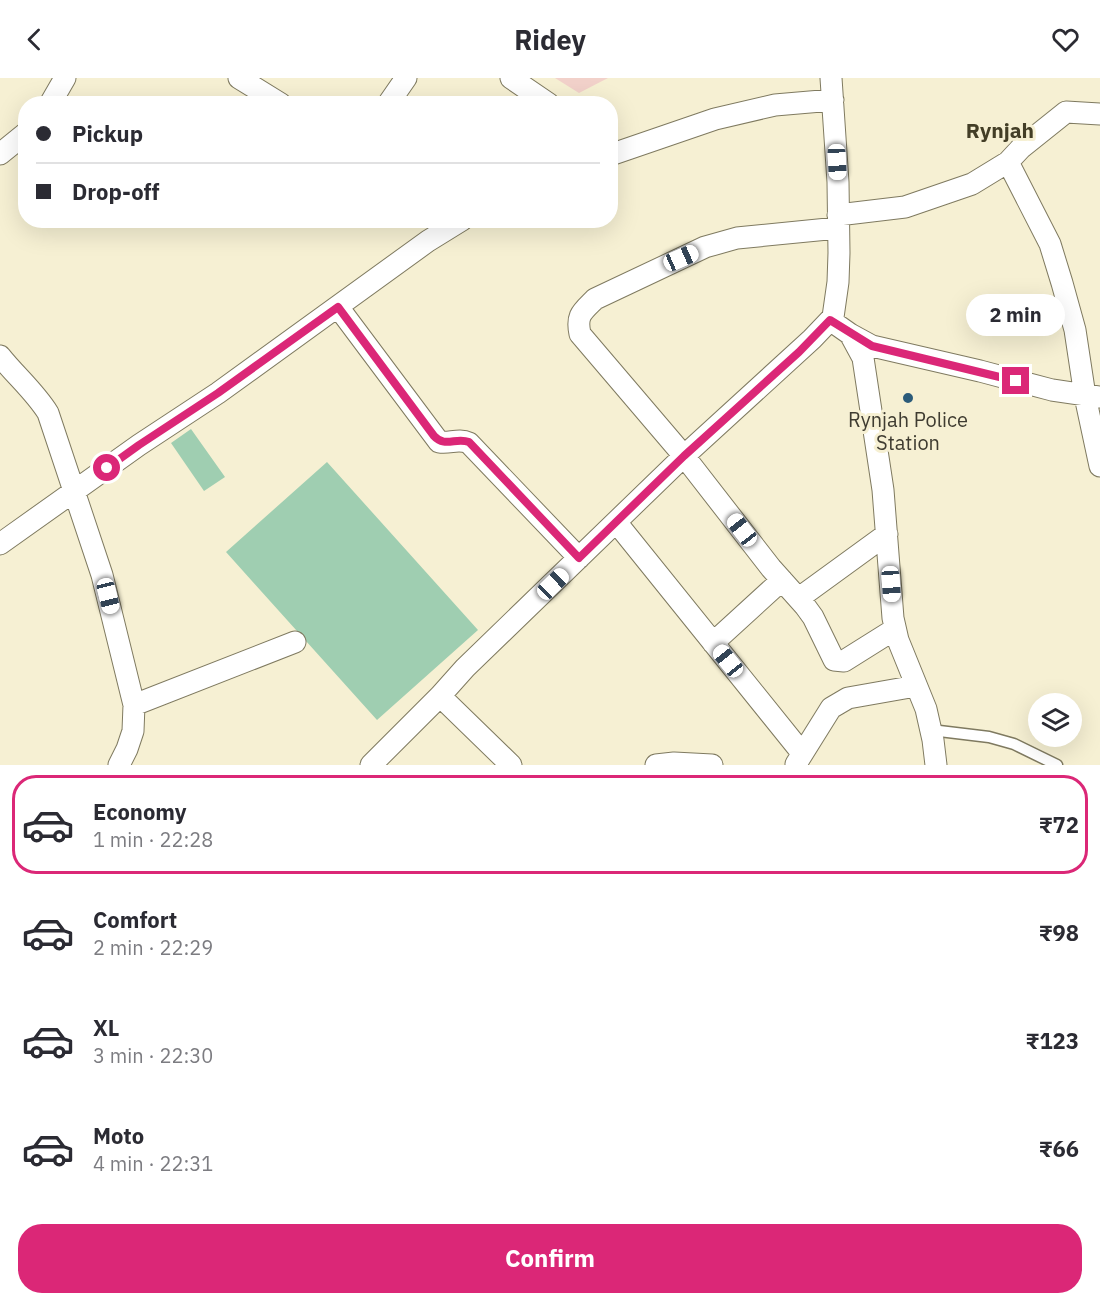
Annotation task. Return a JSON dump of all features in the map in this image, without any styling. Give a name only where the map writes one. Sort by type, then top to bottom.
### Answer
[{"type":"street","points":[[55,96],[65,78]]},
{"type":"street","points":[[239,78],[268,96]]},
{"type":"street","points":[[394,96],[406,78]]},
{"type":"street","points":[[511,78],[537,96]]},
{"type":"street","points":[[372,765],[465,668],[684,456],[799,352],[830,320],[836,304],[838,282],[838,221],[831,78]]},
{"type":"street","points":[[618,149],[715,119],[775,105],[833,100]]},
{"type":"street","points":[[895,629],[844,661],[834,660],[813,617],[799,598],[771,568],[684,456],[580,334],[578,321],[582,312],[595,299],[705,247],[737,238],[838,221],[924,201],[972,184],[1008,162],[1021,148],[1066,112],[1100,114]]},
{"type":"street","points":[[0,154],[18,139]]},
{"type":"street","points":[[1008,162],[1050,244],[1092,397],[1100,466]]},
{"type":"street","points":[[0,544],[139,445],[218,393],[449,228]]},
{"type":"street","points":[[338,307],[439,442],[446,443],[462,439],[469,442],[579,558]]},
{"type":"street","points":[[830,320],[872,346],[1052,390],[1092,397]]},
{"type":"street","points":[[850,333],[863,358],[883,490],[895,629],[931,730],[932,761]]},
{"type":"street","points":[[0,356],[37,396],[48,413],[102,575],[134,705],[133,730],[127,749],[118,765]]},
{"type":"street","points":[[616,522],[713,643],[799,759],[831,708],[848,698],[916,686]]},
{"type":"street","points":[[799,598],[887,534]]},
{"type":"street","points":[[713,643],[782,580]]},
{"type":"street","points":[[134,705],[296,642]]},
{"type":"street","points":[[440,696],[511,765]]},
{"type":"street","points":[[656,765],[692,763],[712,765]]},
{"type":"lane","points":[[931,730],[989,737],[1014,744],[1057,765]]},
{"type":"green space","points":[[191,429],[225,477],[204,491],[171,443]]},
{"type":"green space","points":[[327,462],[478,630],[377,720],[226,552]]},
{"type":"building","points":[[555,78],[608,78],[579,93]]},
{"type":"place","name":"Rynjah Police Station","points":[[908,398]]},
{"type":"district","name":"Rynjah","points":[[1000,131]]},
{"type":"route","points":[[107,468],[218,393],[338,307],[439,442],[446,443],[462,439],[469,442],[579,558],[684,456],[799,352],[830,320],[872,346],[1016,381]]}]
